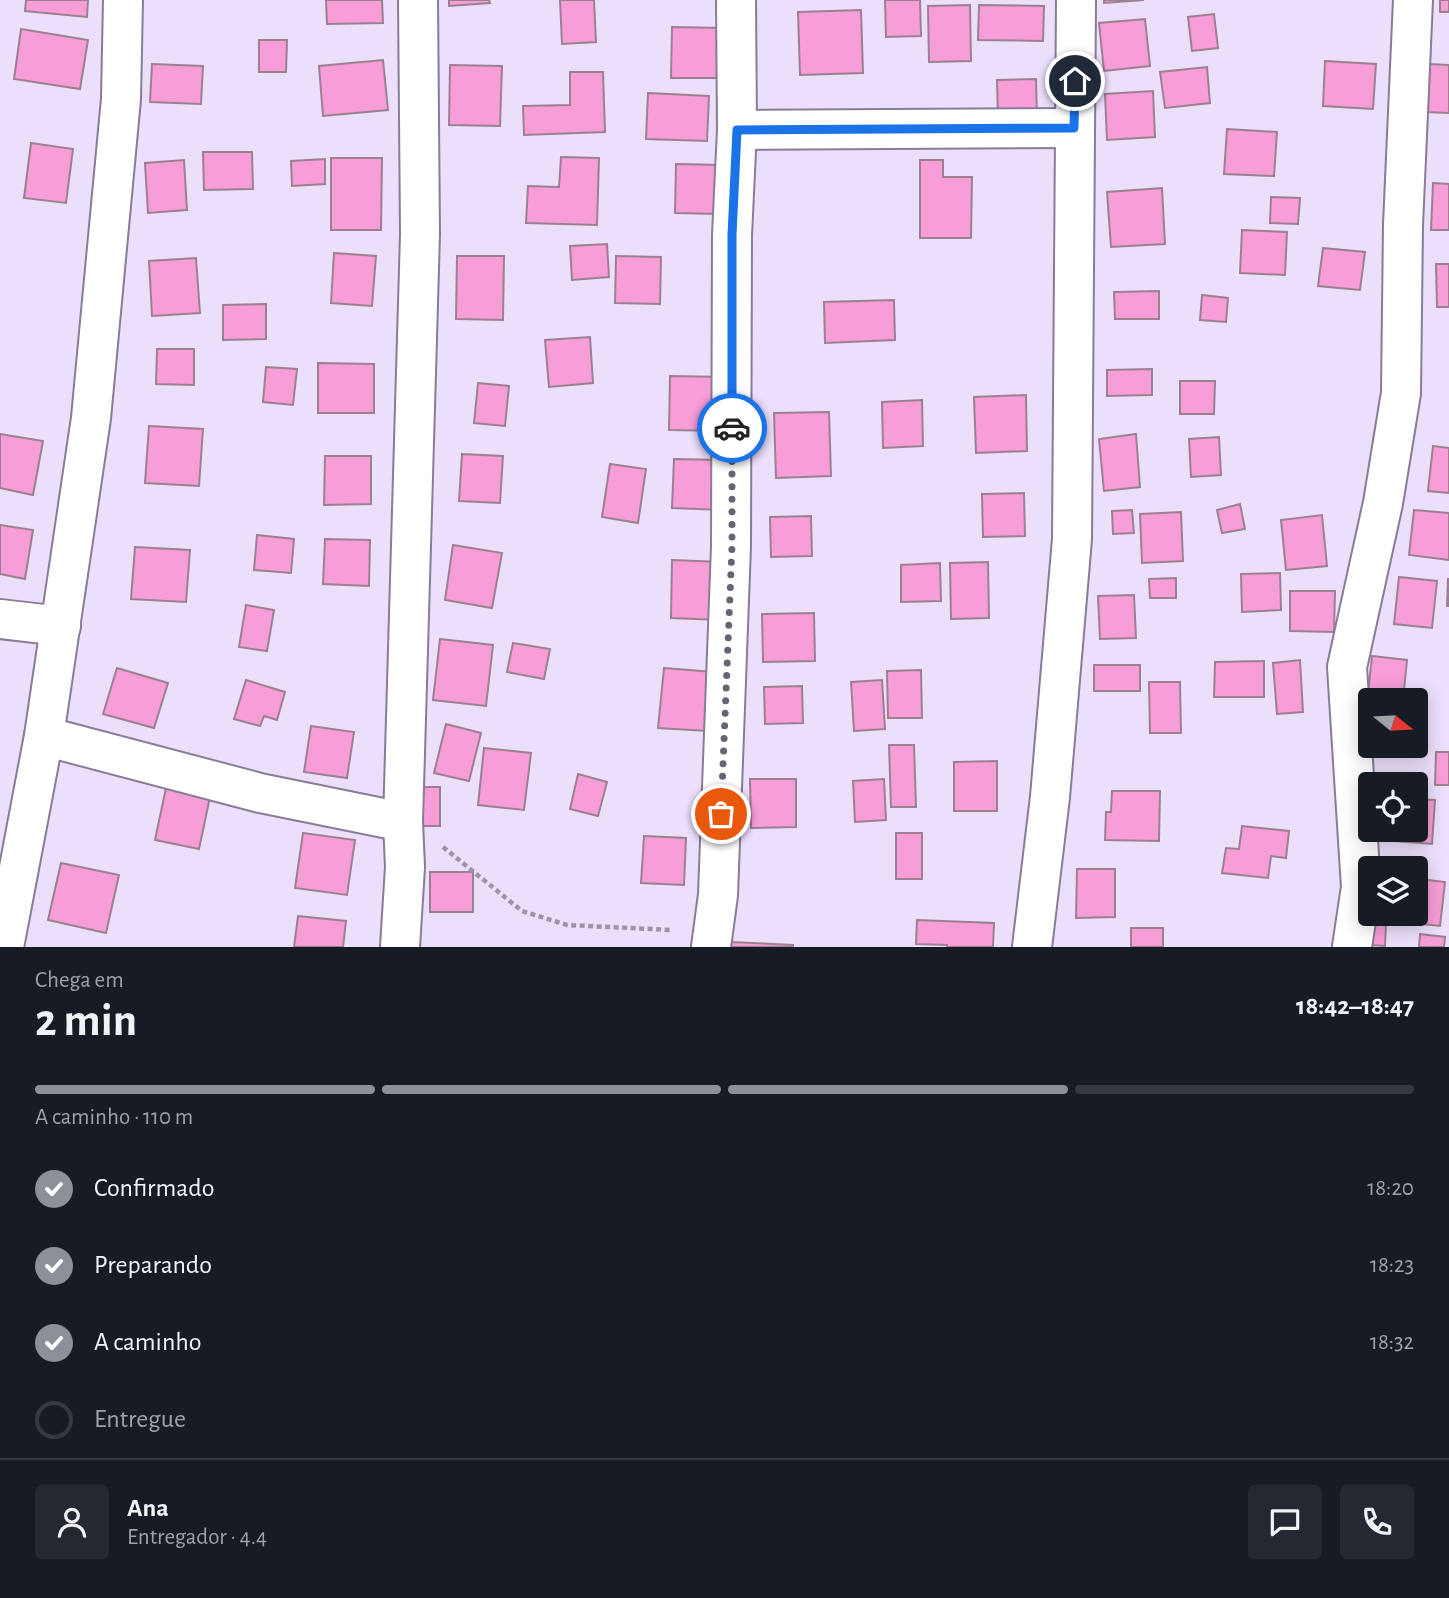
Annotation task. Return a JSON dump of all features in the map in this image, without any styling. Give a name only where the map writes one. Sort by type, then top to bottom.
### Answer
[{"type":"street","points":[[4,947],[44,736],[91,418],[121,99],[123,0]]},
{"type":"street","points":[[400,947],[405,867],[403,822],[420,234],[418,0]]},
{"type":"street","points":[[711,939],[718,895],[732,546],[732,235],[737,130],[736,0]]},
{"type":"street","points":[[1032,947],[1050,797],[1072,539],[1076,0]]},
{"type":"street","points":[[1352,947],[1361,887],[1347,667],[1383,503],[1401,393],[1403,225],[1413,0]]},
{"type":"street","points":[[737,130],[1074,128]]},
{"type":"street","points":[[0,619],[61,626]]},
{"type":"street","points":[[44,736],[260,793],[403,822]]},
{"type":"path","points":[[403,822],[429,835],[522,911],[567,925],[711,939]]},
{"type":"building","points":[[26,0],[88,0],[87,17],[25,11]]},
{"type":"building","points":[[326,0],[382,0],[383,23],[327,24]]},
{"type":"building","points":[[449,0],[489,0],[490,3],[449,6]]},
{"type":"building","points":[[560,0],[594,0],[596,42],[562,44]]},
{"type":"building","points":[[885,0],[920,0],[921,36],[886,37]]},
{"type":"building","points":[[1104,0],[1144,0],[1104,3]]},
{"type":"building","points":[[1440,0],[1449,0],[1449,12],[1440,12]]},
{"type":"building","points":[[970,5],[971,61],[929,62],[928,6]]},
{"type":"building","points":[[979,5],[1044,6],[1043,41],[978,40]]},
{"type":"building","points":[[861,10],[863,73],[800,75],[798,12]]},
{"type":"building","points":[[1214,14],[1218,48],[1192,51],[1188,17]]},
{"type":"building","points":[[1145,19],[1150,66],[1104,71],[1099,23]]},
{"type":"building","points":[[672,27],[724,28],[722,78],[671,78]]},
{"type":"building","points":[[21,29],[88,40],[80,89],[14,79]]},
{"type":"building","points":[[259,40],[287,40],[286,72],[259,72]]},
{"type":"building","points":[[383,60],[388,110],[323,116],[319,66]]},
{"type":"building","points":[[1325,61],[1376,64],[1373,109],[1323,106]]},
{"type":"building","points":[[152,64],[203,66],[201,104],[150,102]]},
{"type":"building","points":[[1430,64],[1449,65],[1449,113],[1427,112]]},
{"type":"building","points":[[450,65],[502,66],[500,126],[449,125]]},
{"type":"building","points":[[1207,67],[1210,103],[1165,108],[1160,72]]},
{"type":"building","points":[[570,72],[603,72],[605,132],[524,135],[523,106],[570,105]]},
{"type":"building","points":[[1036,79],[1037,118],[998,118],[997,80]]},
{"type":"building","points":[[1153,91],[1155,137],[1107,140],[1105,94]]},
{"type":"building","points":[[648,93],[709,96],[707,141],[646,139]]},
{"type":"building","points":[[1227,129],[1277,132],[1274,176],[1224,174]]},
{"type":"building","points":[[31,143],[73,149],[66,203],[24,198]]},
{"type":"building","points":[[203,152],[252,152],[253,189],[204,190]]},
{"type":"building","points":[[561,157],[599,158],[597,225],[526,223],[528,186],[559,187]]},
{"type":"building","points":[[331,158],[382,158],[381,230],[331,230]]},
{"type":"building","points":[[325,159],[325,184],[292,186],[291,161]]},
{"type":"building","points":[[184,160],[187,210],[148,213],[145,163]]},
{"type":"building","points":[[920,160],[943,160],[943,177],[972,177],[971,238],[920,238]]},
{"type":"building","points":[[676,164],[720,165],[719,214],[675,213]]},
{"type":"building","points":[[1433,183],[1449,184],[1449,230],[1431,230]]},
{"type":"building","points":[[1162,188],[1165,244],[1111,247],[1107,192]]},
{"type":"building","points":[[1271,197],[1300,198],[1298,224],[1270,223]]},
{"type":"building","points":[[1242,230],[1287,232],[1285,275],[1240,273]]},
{"type":"building","points":[[607,244],[609,277],[572,280],[570,246]]},
{"type":"building","points":[[1323,248],[1365,252],[1360,290],[1318,286]]},
{"type":"building","points":[[334,253],[376,256],[372,306],[331,303]]},
{"type":"building","points":[[457,256],[504,256],[503,320],[456,319]]},
{"type":"building","points":[[616,256],[661,257],[660,304],[615,303]]},
{"type":"building","points":[[196,258],[200,313],[152,316],[149,261]]},
{"type":"building","points":[[1436,264],[1449,264],[1449,307],[1437,307]]},
{"type":"building","points":[[1159,291],[1159,319],[1115,319],[1114,292]]},
{"type":"building","points":[[1202,295],[1228,298],[1226,322],[1200,320]]},
{"type":"building","points":[[894,300],[895,340],[825,343],[824,302]]},
{"type":"building","points":[[266,304],[266,339],[223,340],[223,305]]},
{"type":"building","points":[[590,337],[593,383],[549,387],[545,340]]},
{"type":"building","points":[[157,349],[194,349],[194,385],[156,384]]},
{"type":"building","points":[[318,363],[374,364],[374,413],[318,413]]},
{"type":"building","points":[[266,367],[297,369],[293,405],[263,402]]},
{"type":"building","points":[[1152,369],[1152,395],[1107,396],[1107,370]]},
{"type":"building","points":[[670,376],[725,377],[724,431],[669,430]]},
{"type":"building","points":[[1180,381],[1215,381],[1214,414],[1180,414]]},
{"type":"building","points":[[478,383],[509,386],[505,426],[474,423]]},
{"type":"building","points":[[1026,395],[1027,451],[976,453],[974,397]]},
{"type":"building","points":[[922,400],[923,446],[883,448],[882,402]]},
{"type":"building","points":[[829,412],[831,476],[776,478],[774,413]]},
{"type":"building","points":[[149,426],[203,429],[199,486],[145,483]]},
{"type":"building","points":[[0,434],[43,441],[33,495],[0,488]]},
{"type":"building","points":[[1136,434],[1140,487],[1104,491],[1099,439]]},
{"type":"building","points":[[1219,437],[1221,475],[1191,477],[1189,439]]},
{"type":"building","points":[[1433,446],[1449,448],[1449,493],[1428,491]]},
{"type":"building","points":[[462,454],[503,456],[500,503],[459,501]]},
{"type":"building","points":[[325,456],[371,456],[371,504],[324,505]]},
{"type":"building","points":[[674,459],[723,460],[722,510],[672,508]]},
{"type":"building","points":[[610,464],[646,469],[638,523],[602,517]]},
{"type":"building","points":[[1024,493],[1025,536],[983,537],[982,494]]},
{"type":"building","points":[[1240,504],[1245,529],[1222,533],[1217,510]]},
{"type":"building","points":[[1132,510],[1134,533],[1113,534],[1112,511]]},
{"type":"building","points":[[1414,510],[1449,513],[1449,560],[1409,555]]},
{"type":"building","points":[[1181,512],[1183,561],[1142,563],[1140,514]]},
{"type":"building","points":[[1322,515],[1327,566],[1286,570],[1281,520]]},
{"type":"building","points":[[811,516],[812,556],[771,557],[770,517]]},
{"type":"building","points":[[0,525],[33,530],[25,579],[0,574]]},
{"type":"building","points":[[257,535],[294,539],[291,573],[254,570]]},
{"type":"building","points":[[325,539],[370,540],[369,586],[323,584]]},
{"type":"building","points":[[453,545],[502,553],[492,608],[445,600]]},
{"type":"building","points":[[135,547],[190,550],[186,602],[131,599]]},
{"type":"building","points":[[672,560],[722,562],[720,620],[671,618]]},
{"type":"building","points":[[988,562],[989,618],[951,619],[950,563]]},
{"type":"building","points":[[940,563],[941,601],[901,602],[901,565]]},
{"type":"building","points":[[1280,573],[1281,610],[1242,612],[1241,574]]},
{"type":"building","points":[[1399,577],[1437,581],[1432,628],[1394,624]]},
{"type":"building","points":[[1176,578],[1176,598],[1150,598],[1149,579]]},
{"type":"building","points":[[1448,579],[1449,606],[1447,606]]},
{"type":"building","points":[[1290,591],[1335,591],[1334,632],[1290,631]]},
{"type":"building","points":[[1134,595],[1136,638],[1100,639],[1098,596]]},
{"type":"building","points":[[246,605],[274,610],[267,651],[239,647]]},
{"type":"building","points":[[814,613],[815,661],[763,662],[762,614]]},
{"type":"building","points":[[440,639],[493,645],[486,706],[433,700]]},
{"type":"building","points":[[513,643],[550,649],[544,679],[507,672]]},
{"type":"building","points":[[1372,656],[1407,660],[1404,688],[1369,688]]},
{"type":"building","points":[[1300,660],[1303,712],[1277,714],[1273,663]]},
{"type":"building","points":[[1264,661],[1264,697],[1214,697],[1215,662]]},
{"type":"building","points":[[1094,665],[1140,665],[1140,691],[1094,691]]},
{"type":"building","points":[[117,668],[168,683],[154,728],[103,714]]},
{"type":"building","points":[[664,668],[713,672],[708,731],[658,728]]},
{"type":"building","points":[[921,670],[922,718],[888,718],[887,671]]},
{"type":"building","points":[[246,680],[285,692],[277,720],[264,716],[260,726],[234,719]]},
{"type":"building","points":[[882,680],[885,729],[854,731],[851,682]]},
{"type":"building","points":[[1149,682],[1180,682],[1181,733],[1150,733]]},
{"type":"building","points":[[802,686],[803,723],[765,724],[764,687]]},
{"type":"building","points":[[446,724],[481,733],[469,781],[434,773]]},
{"type":"building","points":[[311,726],[354,732],[347,778],[304,772]]},
{"type":"building","points":[[889,745],[914,745],[916,807],[891,807]]},
{"type":"building","points":[[484,748],[531,753],[524,810],[478,805]]},
{"type":"building","points":[[1436,752],[1449,752],[1449,785],[1435,785]]},
{"type":"building","points":[[997,761],[997,811],[954,811],[954,762]]},
{"type":"building","points":[[578,774],[607,782],[598,816],[570,809]]},
{"type":"building","points":[[750,779],[796,779],[796,827],[751,828]]},
{"type":"building","points":[[884,779],[886,820],[855,822],[853,781]]},
{"type":"building","points":[[415,787],[440,787],[440,826],[415,826]]},
{"type":"building","points":[[166,788],[210,797],[199,849],[155,840]]},
{"type":"building","points":[[1112,791],[1160,791],[1159,841],[1105,840],[1106,812],[1111,812]]},
{"type":"building","points":[[1428,800],[1435,800],[1432,844],[1407,842],[1428,842]]},
{"type":"building","points":[[1242,826],[1289,831],[1286,858],[1271,856],[1268,878],[1222,873],[1226,848],[1239,849]]},
{"type":"building","points":[[303,833],[355,840],[347,895],[295,888]]},
{"type":"building","points":[[896,833],[922,833],[922,879],[896,879]]},
{"type":"building","points":[[644,836],[686,838],[684,885],[641,883]]},
{"type":"building","points":[[61,863],[119,875],[106,933],[48,920]]},
{"type":"building","points":[[1077,869],[1115,869],[1115,917],[1076,918]]},
{"type":"building","points":[[430,872],[473,872],[473,912],[430,912]]},
{"type":"building","points":[[1428,880],[1445,882],[1440,926],[1428,925]]},
{"type":"building","points":[[298,916],[346,921],[343,947],[294,947]]},
{"type":"building","points":[[917,920],[994,923],[993,947],[916,944]]},
{"type":"building","points":[[1373,926],[1386,926],[1385,946],[1371,945]]},
{"type":"building","points":[[1131,928],[1163,928],[1163,947],[1131,947]]},
{"type":"building","points":[[1420,934],[1445,937],[1444,947],[1419,947]]},
{"type":"building","points":[[731,942],[793,945],[793,947],[730,947]]},
{"type":"way so far","points":[[721,814],[732,546],[732,428]]},
{"type":"route","points":[[732,428],[732,235],[737,130],[1074,128],[1075,81]]}]
